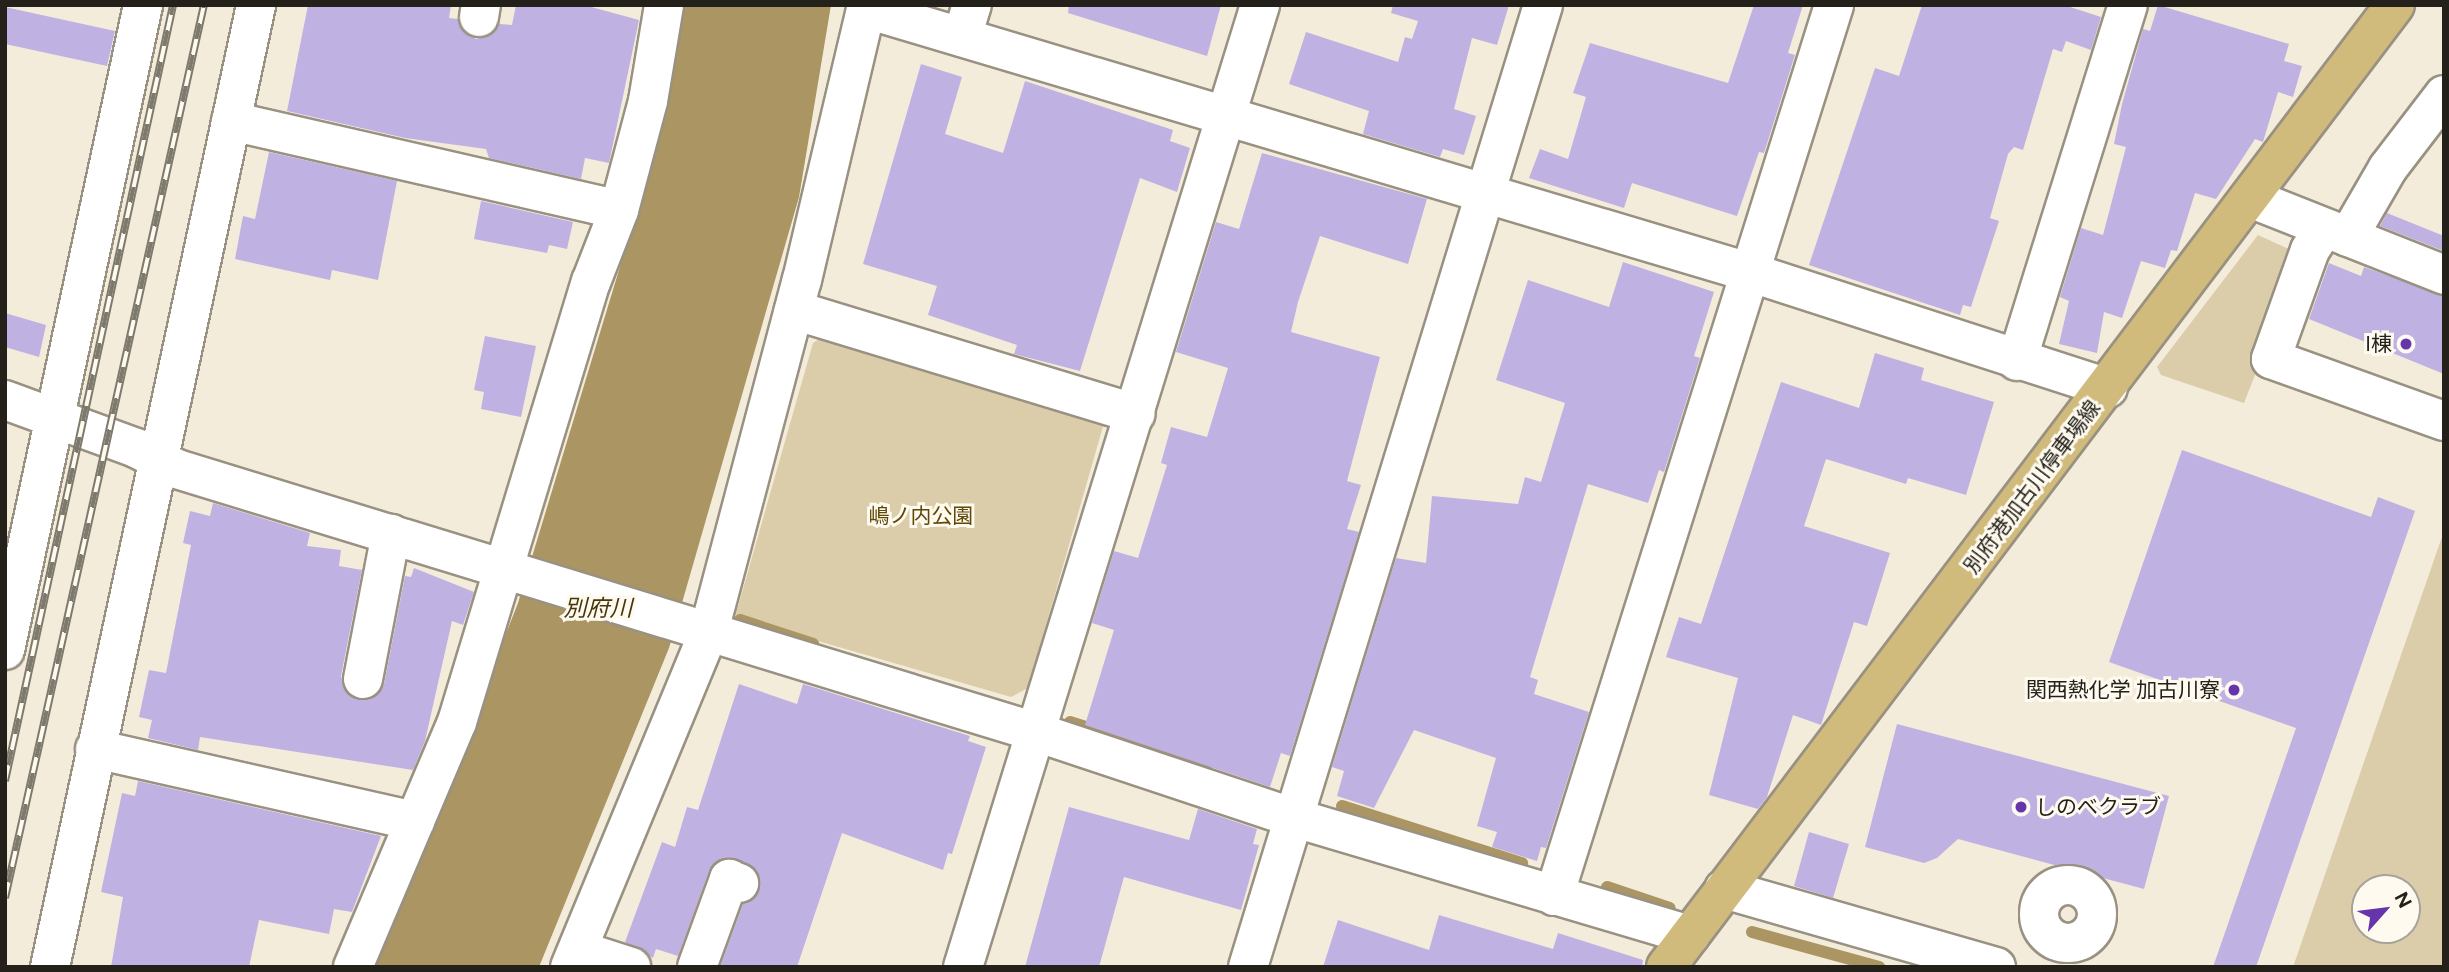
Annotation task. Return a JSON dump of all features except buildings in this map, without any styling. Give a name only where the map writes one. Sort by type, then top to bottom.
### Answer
[{"type":"main road","name":"別府港加古川停車場線","points":[[1667,967],[2108,388],[2395,5]]},
{"type":"street","points":[[5,650],[143,5]]},
{"type":"street","points":[[50,967],[256,5]]},
{"type":"street","points":[[353,967],[457,722],[506,569],[591,282],[619,210],[648,101],[664,5]]},
{"type":"street","points":[[963,967],[1039,733],[1260,5]]},
{"type":"street","points":[[1248,967],[1543,5]]},
{"type":"street","points":[[1554,896],[1752,273],[1834,5]]},
{"type":"street","points":[[2017,361],[2128,5]]},
{"type":"street","points":[[631,967],[574,958],[709,631],[794,310],[867,7],[967,21],[1226,115],[1483,196],[1752,273],[2017,361],[2108,388]]},
{"type":"street","points":[[2444,95],[2335,234],[2310,250],[2271,359],[2444,421]]},
{"type":"street","points":[[231,121],[619,210]]},
{"type":"street","points":[[2250,198],[2335,234],[2444,275]]},
{"type":"street","points":[[794,310],[1136,414]]},
{"type":"street","points":[[5,400],[158,457],[177,469],[1039,733],[1295,817],[1690,935]]},
{"type":"street","points":[[363,679],[391,534]]},
{"type":"street","points":[[95,749],[415,821]]},
{"type":"street","points":[[697,967],[729,879],[739,883]]},
{"type":"street","points":[[1724,889],[1996,967]]},
{"type":"green space","points":[[2258,235],[2302,255],[2244,403],[2161,375],[2157,367]]},
{"type":"green space","name":"嶋ノ内公園","points":[[827,334],[1106,416],[1028,688],[1011,697],[735,617],[813,343]]},
{"type":"green space","points":[[2444,531],[2444,967],[2293,967]]},
{"type":"water","name":"別府川","points":[[680,5],[831,5],[799,197],[669,648],[539,967],[370,967],[414,869],[518,603],[656,148]]},
{"type":"waterway","points":[[740,620],[813,644]]},
{"type":"waterway","points":[[1070,722],[1206,765]]},
{"type":"waterway","points":[[1342,806],[1522,863]]},
{"type":"waterway","points":[[1607,887],[1670,908]]},
{"type":"waterway","points":[[1752,932],[1879,967]]},
{"type":"railway","points":[[5,781],[173,5]]},
{"type":"railway","points":[[5,898],[204,5]]},
{"type":"place","name":"I棟","points":[[2406,344]]},
{"type":"place","name":"関西熱化学 加古川寮","points":[[2234,690]]},
{"type":"place","name":"しのべクラブ","points":[[2021,807]]}]
